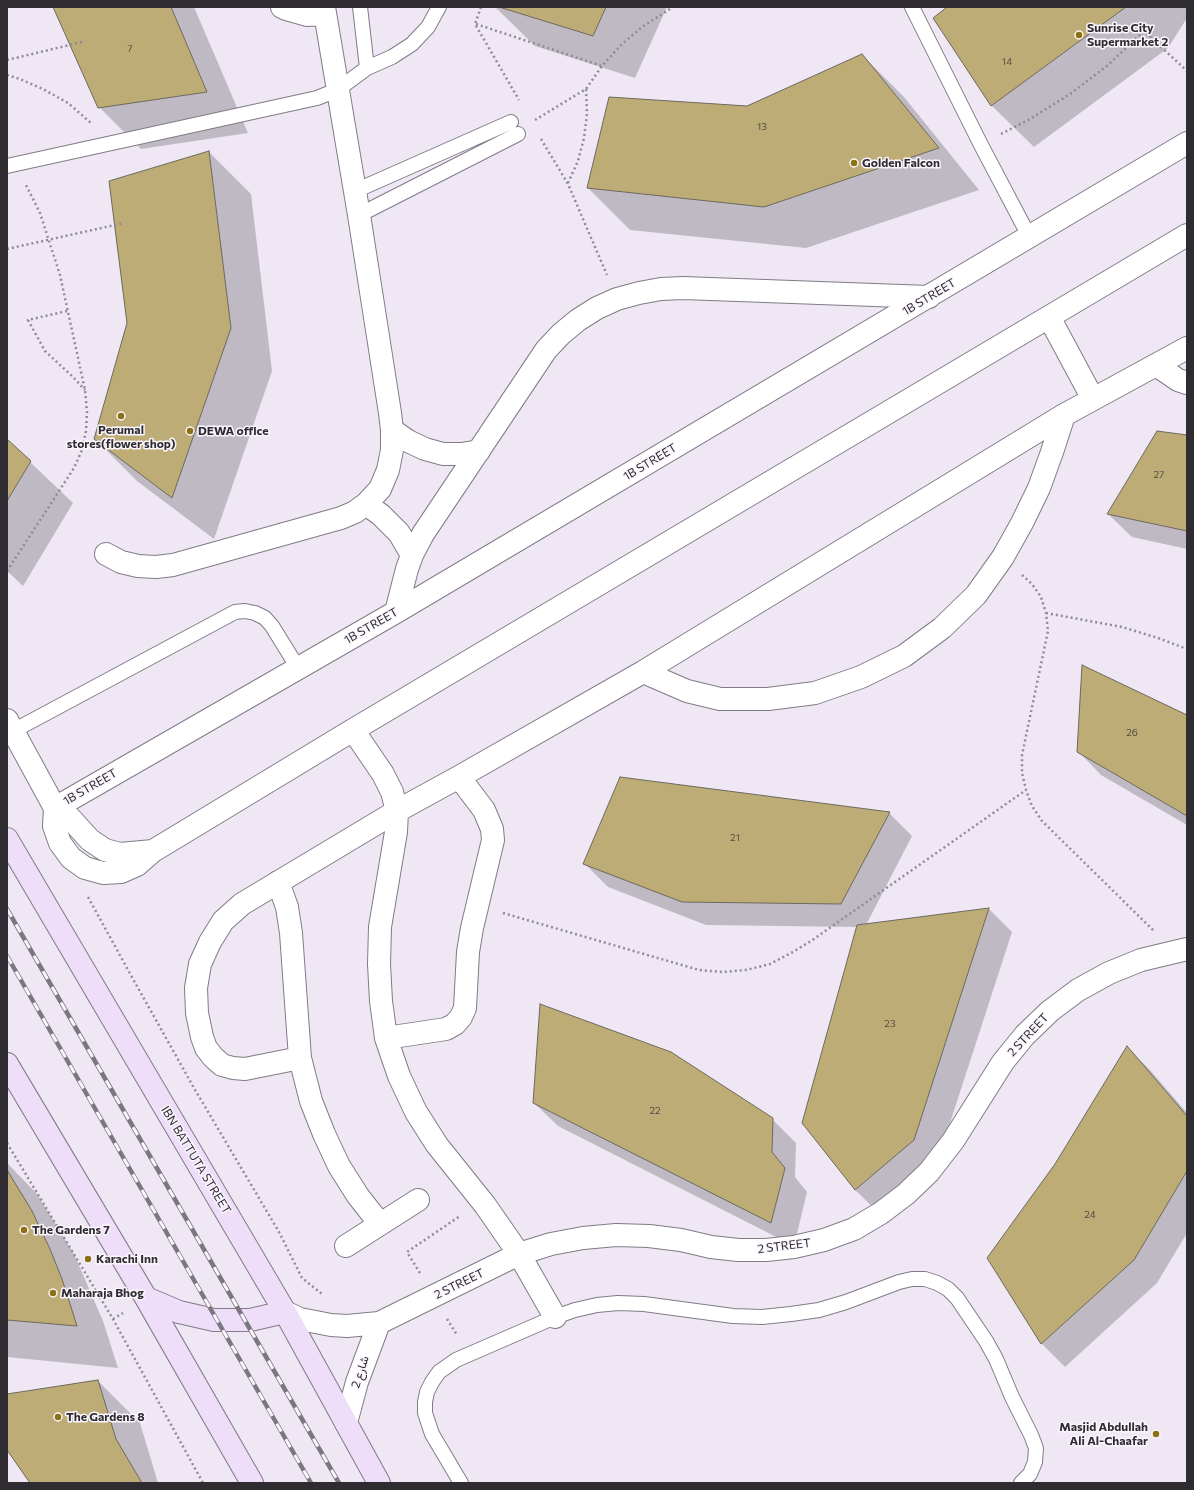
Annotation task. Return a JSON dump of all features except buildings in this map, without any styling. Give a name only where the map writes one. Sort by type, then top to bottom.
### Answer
[{"type":"main road","name":"IBN BATTUTA STREET","points":[[7,839],[285,1312],[379,1483]]},
{"type":"main road","points":[[7,1064],[146,1298],[252,1483]]},
{"type":"main road","points":[[146,1298],[179,1312],[214,1320],[250,1320],[285,1312]]},
{"type":"street","points":[[106,554],[121,562],[138,566],[156,567],[173,565],[341,518],[366,504],[380,488],[388,470],[392,450],[392,430],[359,215],[324,11],[307,15],[282,7]]},
{"type":"street","name":"1B STREET","points":[[1187,143],[930,297],[396,612],[54,808],[54,826],[60,843],[71,858],[85,868],[103,873],[121,872],[137,865],[153,851],[353,730],[1187,235]]},
{"type":"street","points":[[396,612],[407,569],[412,555],[423,534],[546,350],[561,334],[578,320],[597,308],[617,299],[639,293],[661,289],[683,288],[930,297]]},
{"type":"street","points":[[1048,317],[1093,399]]},
{"type":"street","points":[[300,1058],[245,1069],[234,1068],[222,1065],[206,1048],[197,1013],[196,988],[200,964],[210,942],[224,921],[242,904],[397,811],[643,672],[1064,415],[1187,348]]},
{"type":"street","points":[[1156,365],[1178,380],[1187,383]]},
{"type":"street","points":[[643,672],[687,691],[720,699],[768,699],[815,693],[861,677],[904,656],[942,628],[976,595],[1003,557],[1039,488],[1064,415]]},
{"type":"street","points":[[392,430],[408,441],[425,449],[443,454],[462,454],[479,450]]},
{"type":"street","points":[[366,504],[381,515],[400,533],[412,555]]},
{"type":"street","points":[[10,726],[54,808]]},
{"type":"street","points":[[353,730],[383,774],[392,792],[397,811],[396,832],[385,890],[380,927],[379,964],[381,1001],[386,1038],[399,1076],[416,1112],[437,1145],[485,1205],[519,1254],[554,1317]]},
{"type":"street","points":[[386,1038],[446,1029],[455,1024],[461,1017],[464,1008],[468,952],[477,905],[492,846],[492,829],[484,810],[459,777]]},
{"type":"street","points":[[278,882],[286,907],[291,933],[300,1058],[311,1101],[339,1166],[358,1196],[380,1224]]},
{"type":"street","name":"2 STREET","points":[[285,1312],[300,1318],[331,1325],[347,1326],[378,1323],[519,1254],[550,1244],[583,1238],[616,1235],[649,1236],[682,1240],[711,1247],[738,1250],[766,1250],[794,1247],[824,1240],[854,1228],[881,1213],[906,1194],[929,1172],[953,1141],[1003,1062],[1025,1035],[1050,1011],[1078,990],[1109,973],[1141,960],[1181,950]]},
{"type":"street","points":[[346,1246],[418,1200]]},
{"type":"street","name":"شارع 2","points":[[346,1423],[357,1382],[378,1323]]},
{"type":"lane","points":[[360,7],[367,68]]},
{"type":"lane","points":[[9,165],[317,98],[337,90],[367,68],[392,57],[412,44],[428,27],[439,7]]},
{"type":"lane","points":[[912,7],[981,145],[1030,236]]},
{"type":"lane","points":[[355,191],[511,122]]},
{"type":"lane","points":[[359,215],[518,134]]},
{"type":"lane","points":[[10,726],[235,612],[245,611],[255,613],[264,618],[272,626],[298,668]]},
{"type":"lane","points":[[461,1483],[432,1434],[428,1424],[425,1402],[432,1382],[439,1372],[456,1360],[554,1317],[597,1305],[618,1303],[644,1304],[733,1316],[762,1317],[819,1310],[846,1302],[899,1282],[912,1279],[925,1279],[937,1283],[957,1298],[986,1341],[996,1359],[1036,1448],[1035,1462],[1030,1474],[1021,1483]]},
{"type":"path","points":[[481,7],[475,24],[520,103]]},
{"type":"path","points":[[532,122],[586,89],[602,66],[621,45],[642,27],[673,7]]},
{"type":"path","points":[[475,24],[602,66]]},
{"type":"path","points":[[981,145],[1030,119],[1070,94],[1107,66],[1144,31],[1187,71]]},
{"type":"path","points":[[7,60],[82,42]]},
{"type":"path","points":[[7,75],[43,88],[68,103],[89,122],[108,144]]},
{"type":"path","points":[[568,184],[578,161],[584,138],[587,114],[586,89]]},
{"type":"path","points":[[540,136],[568,184],[617,299]]},
{"type":"path","points":[[7,571],[74,468],[82,450],[86,431],[87,412],[85,390],[60,276],[50,240],[40,213],[28,188],[9,165]]},
{"type":"path","points":[[7,249],[124,223]]},
{"type":"path","points":[[67,311],[28,320],[45,351],[85,390]]},
{"type":"path","points":[[1003,557],[1032,584],[1041,597],[1046,613],[1048,631],[1024,739],[1022,756],[1022,773],[1032,806],[1042,821],[1181,950]]},
{"type":"path","points":[[1046,613],[1122,627],[1187,649]]},
{"type":"path","points":[[477,905],[693,969],[723,972],[746,970],[770,964],[811,941],[1026,790]]},
{"type":"path","points":[[7,1143],[113,1319],[203,1483]]},
{"type":"railway","points":[[7,909],[339,1483]]},
{"type":"railway","points":[[7,956],[311,1483]]},
{"type":"place","name":"Sunrise City Supermarket 2","points":[[1079,35]]},
{"type":"place","name":"Golden Falcon","points":[[854,163]]},
{"type":"place","name":"Perumal stores(flower shop)","points":[[121,416]]},
{"type":"place","name":"DEWA office","points":[[190,431]]},
{"type":"place","name":"The Gardens 7","points":[[24,1230]]},
{"type":"place","name":"Karachi Inn","points":[[88,1259]]},
{"type":"place","name":"Maharaja Bhog","points":[[53,1293]]},
{"type":"place","name":"The Gardens 8","points":[[58,1417]]},
{"type":"place","name":"Masjid Abdullah Ali Al-Chaafar","points":[[1156,1434]]}]
